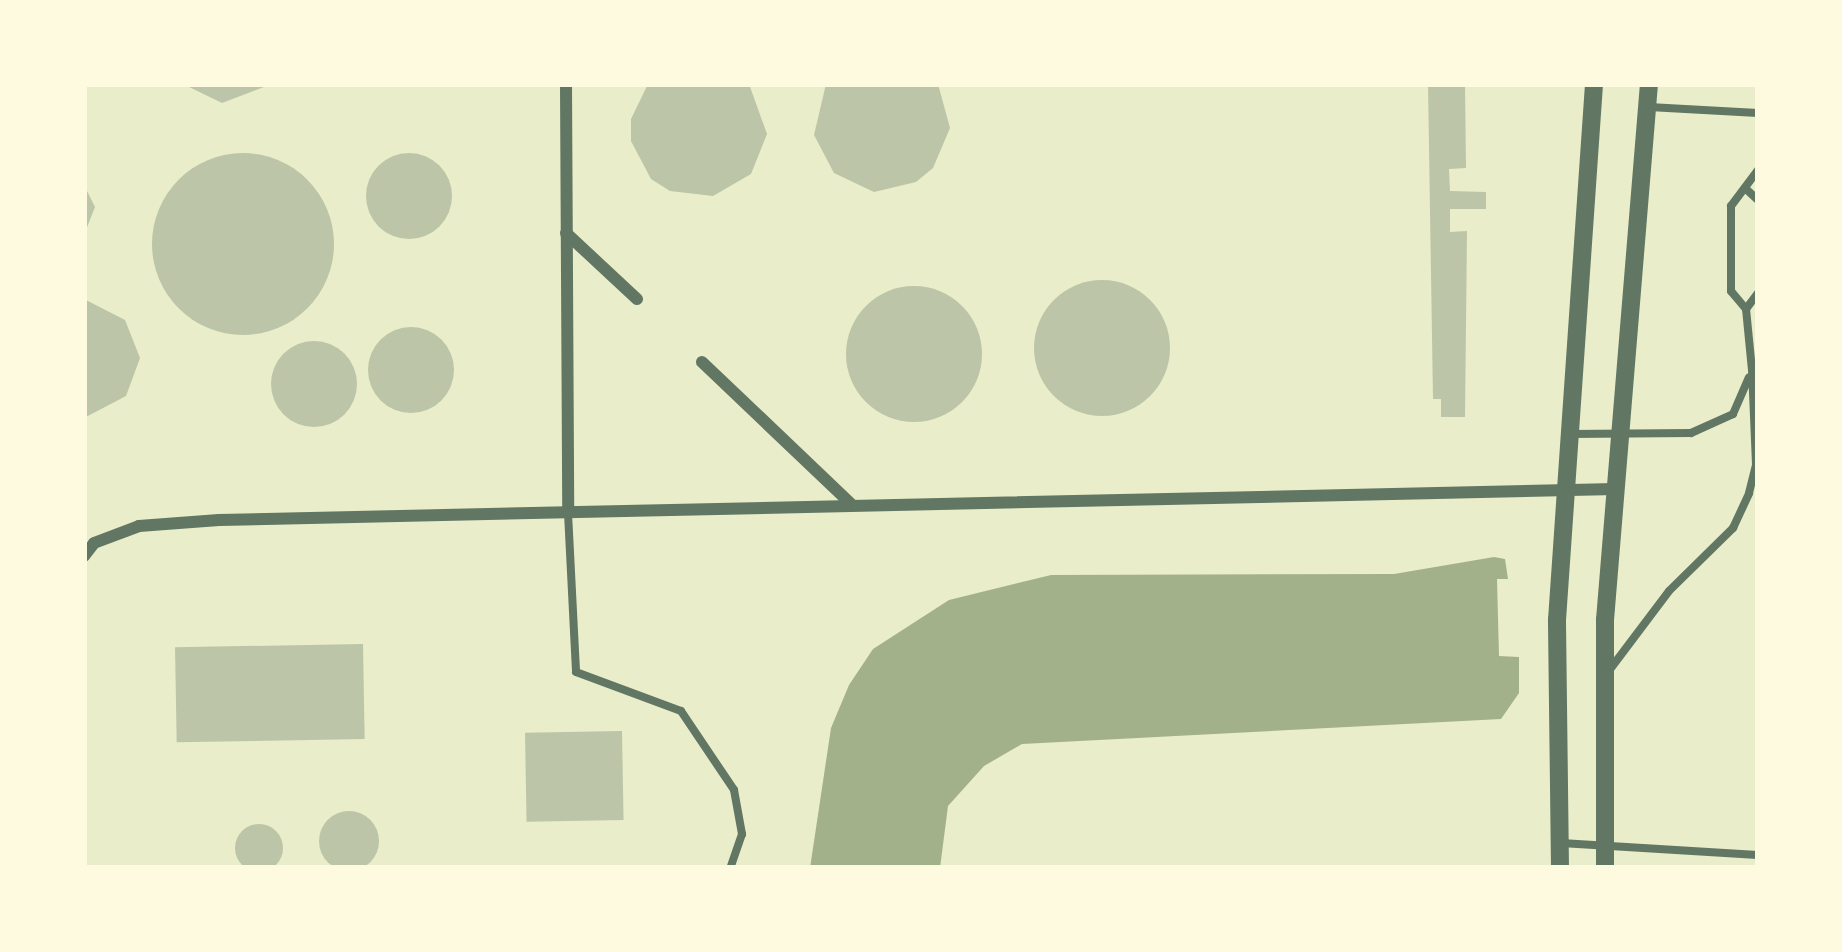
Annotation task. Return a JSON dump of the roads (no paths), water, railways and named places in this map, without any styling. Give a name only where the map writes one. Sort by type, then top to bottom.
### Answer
[{"type":"street","points":[[566,84],[568,513]]},
{"type":"street","points":[[1559,868],[1564,487],[1586,283],[1594,84]]},
{"type":"street","points":[[1605,868],[1603,679],[1649,84]]},
{"type":"street","points":[[566,233],[637,299]]},
{"type":"street","points":[[702,362],[852,505]]},
{"type":"street","points":[[84,556],[94,543],[139,526],[218,520],[1564,487],[1616,490]]},
{"type":"lane","points":[[1648,107],[1758,113]]},
{"type":"lane","points":[[1603,679],[1669,591],[1733,528],[1756,464],[1746,309],[1731,291],[1731,206],[1758,170]]},
{"type":"lane","points":[[1745,188],[1758,200]]},
{"type":"lane","points":[[1746,309],[1758,293]]},
{"type":"lane","points":[[1569,434],[1691,433],[1733,414],[1752,370]]},
{"type":"lane","points":[[568,513],[576,672],[681,711],[734,790],[742,835],[730,868]]},
{"type":"lane","points":[[84,531],[94,543]]},
{"type":"lane","points":[[1559,843],[1605,842],[1758,855]]}]
